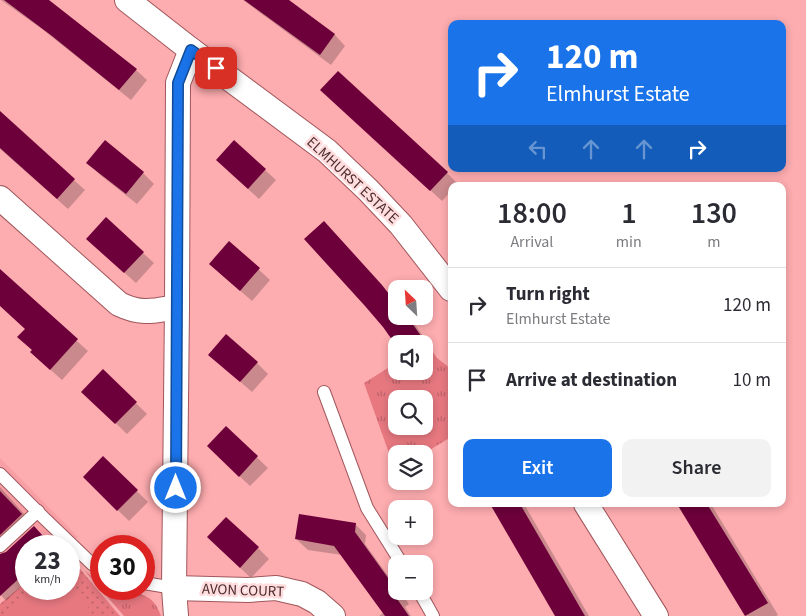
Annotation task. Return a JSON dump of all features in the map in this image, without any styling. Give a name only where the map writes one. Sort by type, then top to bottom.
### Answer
[{"type":"street","name":"ELMHURST ESTATE","points":[[127,0],[327,151],[401,225],[448,285]]},
{"type":"street","points":[[176,616],[174,588],[178,83],[191,50]]},
{"type":"street","points":[[0,198],[119,304],[131,310],[147,312],[177,308]]},
{"type":"street","points":[[588,507],[656,616]]},
{"type":"street","name":"AVON COURT","points":[[174,588],[248,590],[276,588],[302,594],[317,602],[333,616]]},
{"type":"lane","points":[[324,392],[367,508],[396,555]]},
{"type":"lane","points":[[0,474],[90,562]]},
{"type":"lane","points":[[0,546],[38,511]]},
{"type":"lane","points":[[155,585],[174,588]]},
{"type":"lane","points":[[424,600],[433,616]]},
{"type":"shaded area","points":[[0,458],[76,535],[15,535],[15,582],[0,594]]},
{"type":"green space","points":[[433,352],[448,367],[448,439],[433,448],[433,445],[388,445],[388,450],[364,383],[388,368],[388,380],[433,380]]},
{"type":"green space","points":[[80,569],[90,581],[90,600],[106,600],[120,616],[0,616],[0,604],[15,591],[15,600],[80,600]]},
{"type":"green space","points":[[80,596],[94,616],[0,616],[23,600],[80,600]]},
{"type":"green space","points":[[110,600],[152,600],[161,616],[124,616]]},
{"type":"building","points":[[4,0],[49,0],[137,69],[119,90]]},
{"type":"building","points":[[244,0],[289,0],[335,34],[320,55]]},
{"type":"building","points":[[338,71],[448,172],[430,191],[320,90]]},
{"type":"building","points":[[0,111],[75,179],[57,199],[0,148]]},
{"type":"building","points":[[105,140],[144,172],[126,194],[86,163]]},
{"type":"building","points":[[234,140],[266,169],[248,189],[216,160]]},
{"type":"building","points":[[106,217],[144,252],[124,273],[86,239]]},
{"type":"building","points":[[324,221],[388,293],[388,325],[413,325],[420,335],[389,335],[304,239]]},
{"type":"building","points":[[229,241],[260,268],[240,291],[209,264]]},
{"type":"building","points":[[0,269],[78,339],[50,370],[17,337],[25,329],[0,306]]},
{"type":"building","points":[[226,334],[258,362],[240,382],[208,355]]},
{"type":"building","points":[[103,369],[137,402],[115,424],[81,392]]},
{"type":"building","points":[[226,426],[258,456],[239,477],[207,446]]},
{"type":"building","points":[[103,456],[138,490],[117,511],[83,477]]},
{"type":"building","points":[[0,491],[22,514],[0,535]]},
{"type":"building","points":[[492,507],[522,507],[585,616],[555,616]]},
{"type":"building","points":[[679,507],[709,507],[768,603],[745,616]]},
{"type":"building","points":[[299,514],[356,523],[355,532],[388,578],[388,600],[398,600],[409,616],[385,616],[334,546],[295,539]]},
{"type":"building","points":[[226,517],[259,547],[240,568],[207,537]]},
{"type":"building","points":[[34,526],[42,535],[24,535]]},
{"type":"building","points":[[15,544],[15,582],[0,596],[0,554],[6,552]]},
{"type":"route","points":[[176,488],[178,83],[191,50],[216,68]]}]
